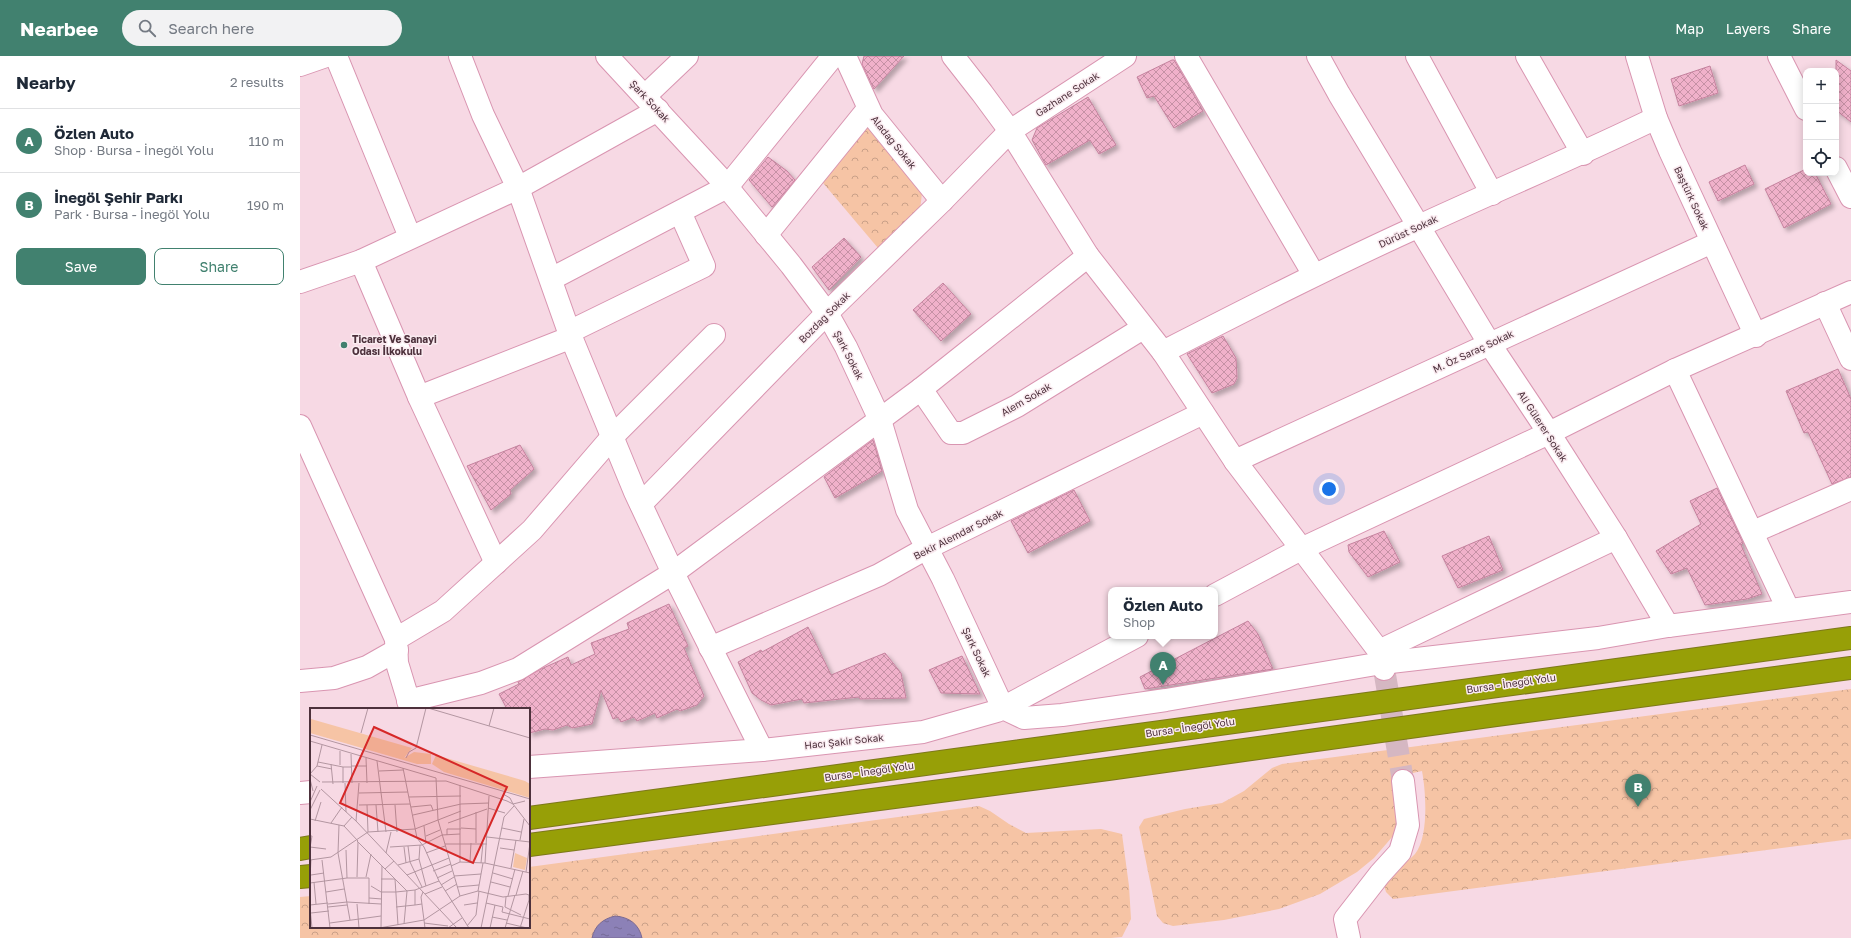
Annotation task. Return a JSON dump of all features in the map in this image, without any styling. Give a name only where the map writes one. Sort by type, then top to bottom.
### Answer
[{"type":"highway","name":"Bursa - İnegöl Yolu","points":[[530,818],[1851,638]]},
{"type":"highway","points":[[530,845],[1116,768],[1496,715],[1851,668]]},
{"type":"highway","points":[[300,877],[310,876]]},
{"type":"street","points":[[300,65],[326,56]]},
{"type":"street","points":[[336,56],[410,237]]},
{"type":"street","points":[[460,56],[483,115],[518,188],[570,334],[612,438],[673,573],[762,750]]},
{"type":"street","name":"Şark Sokak","points":[[607,56],[652,103],[727,187],[827,313],[846,347],[880,420],[907,510],[943,579],[1003,708]]},
{"type":"street","points":[[300,282],[361,261],[518,188],[652,103],[687,56]]},
{"type":"street","points":[[551,279],[727,187],[833,56]]},
{"type":"street","name":"Aladağ Sokak","points":[[845,56],[872,115],[942,201]]},
{"type":"street","points":[[953,56],[1010,131],[1088,256],[1162,352],[1235,461],[1302,549],[1382,661]]},
{"type":"street","name":"Gazhane Sokak","points":[[1010,131],[1125,56]]},
{"type":"street","points":[[1186,56],[1314,275]]},
{"type":"street","name":"Ali Gülerer Sokak","points":[[1318,56],[1339,94],[1489,343],[1616,538],[1668,626]]},
{"type":"street","points":[[1417,56],[1492,194]]},
{"type":"street","points":[[1527,56],[1583,154]]},
{"type":"street","name":"Baştürk Sokak","points":[[1637,56],[1656,118],[1756,336]]},
{"type":"street","points":[[1779,56],[1803,104]]},
{"type":"street","points":[[766,235],[868,109]]},
{"type":"street","name":"Dürüst Sokak","points":[[1162,352],[1314,275],[1418,226],[1583,154],[1656,118]]},
{"type":"street","name":"Bozdağ Sokak","points":[[641,504],[827,313],[942,201],[1010,131]]},
{"type":"street","points":[[1839,174],[1851,197]]},
{"type":"street","points":[[419,397],[570,334],[704,266],[680,212]]},
{"type":"street","name":"M. Öz Saraç Sokak","points":[[1235,461],[1489,343],[1712,242]]},
{"type":"street","points":[[300,426],[397,645],[397,663],[410,705],[481,683],[518,669],[673,573],[922,389],[1088,256]]},
{"type":"street","points":[[361,261],[419,397],[496,563]]},
{"type":"street","points":[[1218,593],[1302,549],[1548,433],[1675,370],[1756,336],[1851,292]]},
{"type":"street","points":[[1825,303],[1851,358]]},
{"type":"street","name":"Alem Sokak","points":[[922,389],[951,433],[963,433],[1017,406],[1143,328]]},
{"type":"street","points":[[300,681],[334,678],[367,667],[443,611],[532,530],[612,438],[714,335]]},
{"type":"street","points":[[1675,370],[1753,532],[1788,610]]},
{"type":"street","name":"Bekir Alemdar Sokak","points":[[710,648],[879,575],[927,548],[1203,413]]},
{"type":"street","points":[[1753,532],[1851,489]]},
{"type":"street","points":[[1382,661],[1616,538]]},
{"type":"street","points":[[1003,708],[1024,718],[1062,715],[1166,700],[1382,661],[1598,638],[1668,626],[1851,602]]},
{"type":"street","name":"Hacı Şakir Sokak","points":[[530,767],[762,750],[923,732],[997,711],[1131,639]]},
{"type":"street","points":[[1349,938],[1345,919],[1380,874],[1400,852],[1408,825],[1403,780]]},
{"type":"street","points":[[300,793],[310,792]]},
{"type":"green space","points":[[864,122],[922,193],[920,210],[878,248],[818,177]]},
{"type":"green space","points":[[1851,689],[1851,839],[1393,899],[1386,892],[1382,879],[1404,864],[1415,854],[1423,837],[1425,790],[1422,771],[1399,776],[1399,829],[1374,858],[1357,872],[1320,894],[1279,909],[1224,920],[1173,926],[1163,923],[1157,916],[1139,827],[1144,819],[1185,809],[1222,803],[1244,791],[1272,768],[1282,764]]},
{"type":"green space","points":[[979,806],[1026,833],[1101,829],[1122,834],[1129,886],[1131,919],[1122,937],[1111,938],[300,938],[300,897],[310,896],[310,928],[530,928],[530,867]]},
{"type":"water","points":[[615,916],[625,918],[633,922],[641,933],[642,938],[592,938],[593,933],[600,923]]},
{"type":"building","points":[[864,56],[904,56],[874,89],[862,64]]},
{"type":"building","points":[[1174,60],[1203,111],[1174,128],[1154,96],[1147,98],[1137,77]]},
{"type":"building","points":[[1836,60],[1851,71],[1851,122],[1839,112],[1839,68],[1836,68]]},
{"type":"building","points":[[1710,66],[1718,93],[1679,106],[1671,79]]},
{"type":"building","points":[[1088,97],[1116,145],[1099,154],[1090,140],[1046,165],[1032,140],[1037,128]]},
{"type":"building","points":[[768,157],[787,171],[795,180],[772,207],[749,180]]},
{"type":"building","points":[[1745,165],[1754,184],[1718,201],[1709,182]]},
{"type":"building","points":[[1803,170],[1803,176],[1817,176],[1831,204],[1784,228],[1765,189]]},
{"type":"building","points":[[844,238],[861,257],[829,290],[812,267]]},
{"type":"building","points":[[943,283],[971,314],[941,341],[913,310]]},
{"type":"building","points":[[1223,336],[1236,358],[1237,378],[1234,384],[1212,393],[1187,354]]},
{"type":"building","points":[[1838,369],[1851,399],[1851,477],[1832,484],[1808,432],[1804,433],[1786,391]]},
{"type":"building","points":[[873,440],[882,471],[835,498],[824,477]]},
{"type":"building","points":[[520,445],[534,469],[510,490],[511,494],[491,510],[467,466]]},
{"type":"building","points":[[1717,488],[1743,543],[1741,545],[1762,594],[1747,599],[1705,605],[1687,568],[1671,574],[1656,551],[1701,524],[1690,501]]},
{"type":"building","points":[[1074,490],[1090,521],[1028,553],[1011,521]]},
{"type":"building","points":[[1384,531],[1400,562],[1368,577],[1349,552],[1348,545]]},
{"type":"building","points":[[1489,536],[1503,570],[1458,588],[1442,556]]},
{"type":"building","points":[[669,604],[688,646],[684,648],[704,696],[697,705],[680,711],[677,709],[657,718],[655,713],[637,721],[634,717],[621,722],[618,717],[613,719],[601,690],[592,724],[572,728],[567,725],[553,730],[545,729],[530,733],[530,708],[506,708],[499,694],[519,684],[518,682],[541,669],[568,657],[571,665],[595,654],[591,643],[629,629],[627,623]]},
{"type":"building","points":[[1248,621],[1258,634],[1273,669],[1145,689],[1140,677],[1213,639],[1218,639],[1218,637]]},
{"type":"building","points":[[808,627],[831,675],[885,653],[901,673],[906,698],[860,699],[859,697],[804,703],[802,699],[771,705],[761,700],[752,693],[738,662],[761,650],[762,652]]},
{"type":"building","points":[[962,656],[980,694],[941,693],[929,670]]},
{"type":"tunnel","points":[[1384,669],[1403,781]]},
{"type":"place","name":"Ticaret Ve Sanayi Odası İlkokulu","points":[[344,345]]},
{"type":"place","name":"Özlen Auto","points":[[1163,685]]},
{"type":"place","name":"İnegöl Şehir Parkı","points":[[1638,807]]}]
